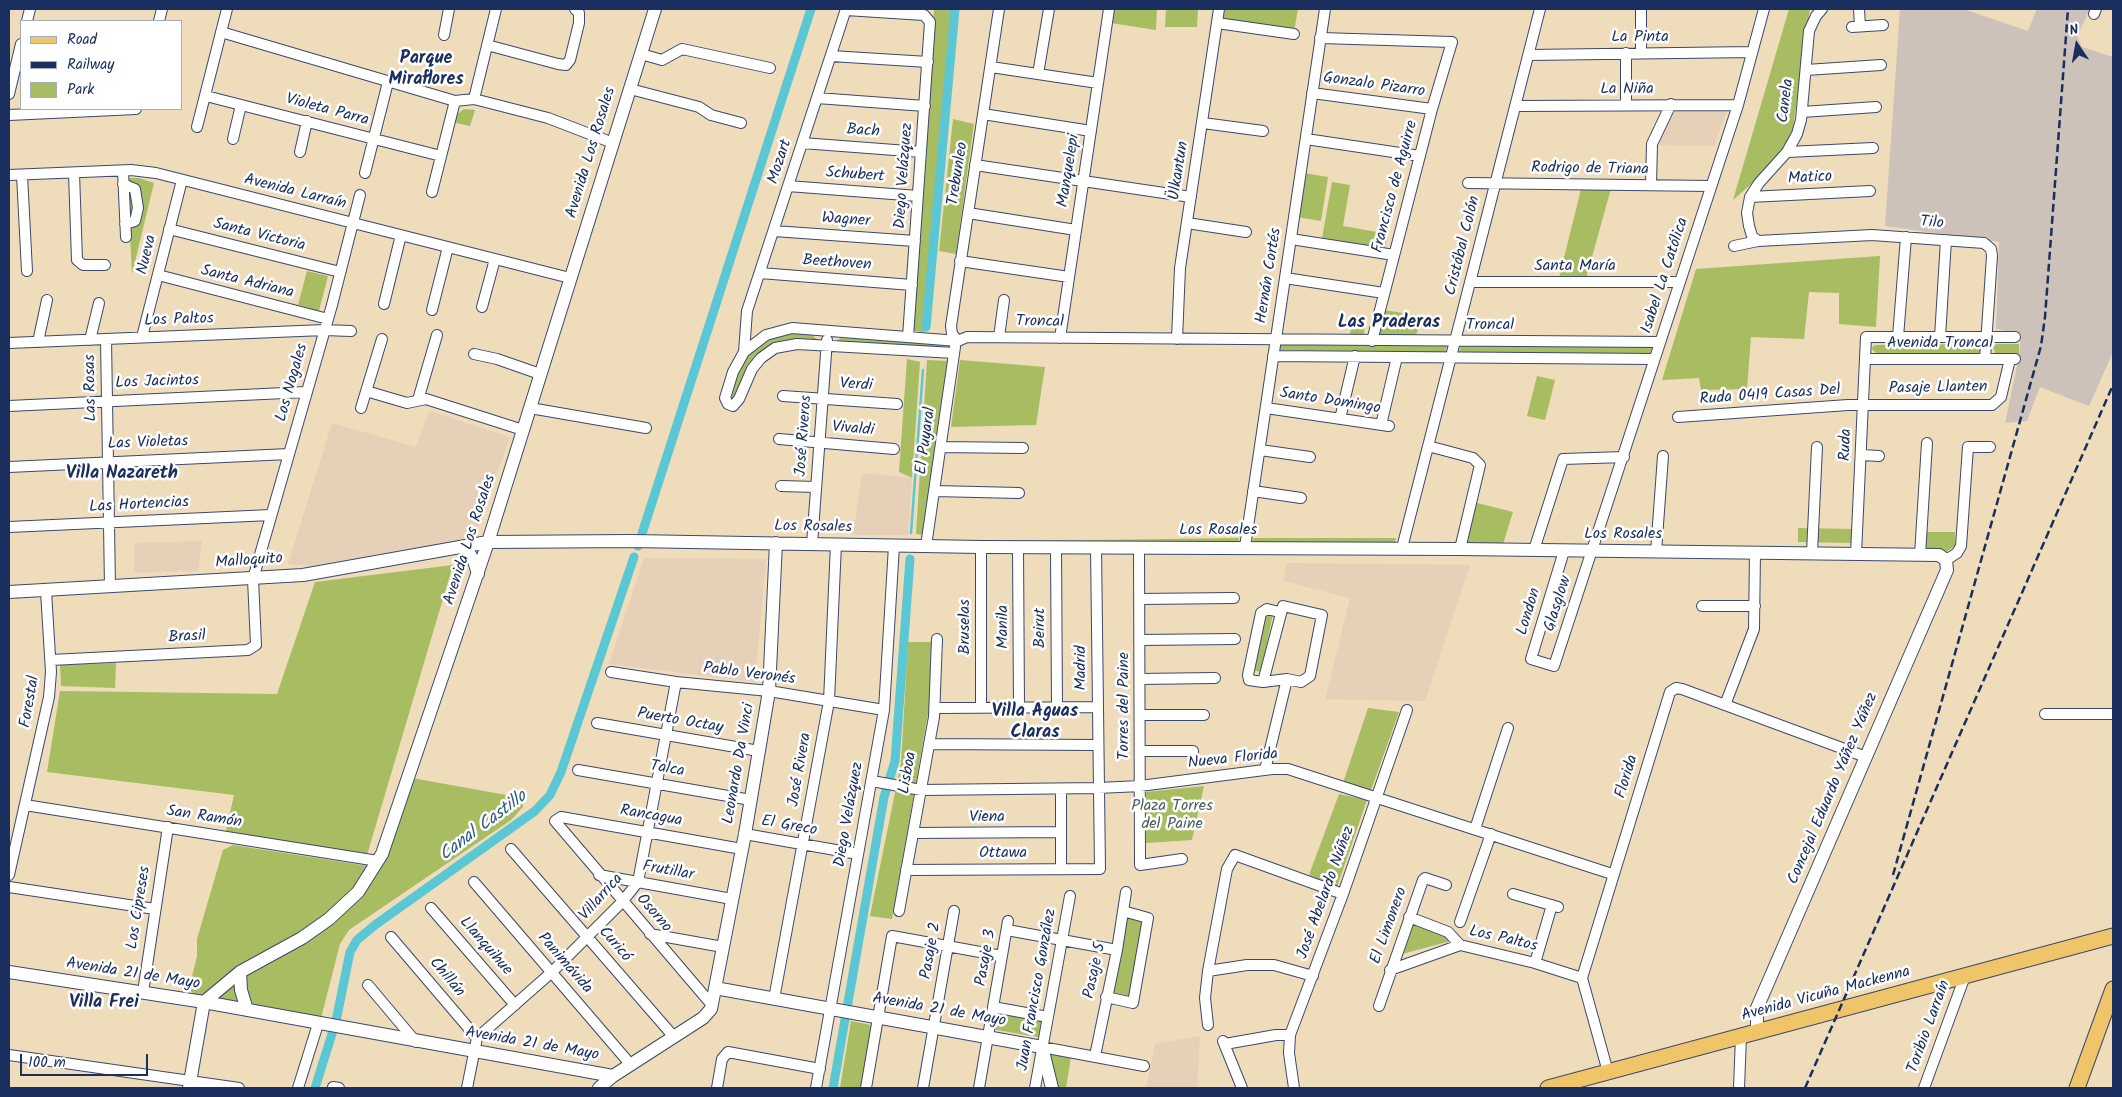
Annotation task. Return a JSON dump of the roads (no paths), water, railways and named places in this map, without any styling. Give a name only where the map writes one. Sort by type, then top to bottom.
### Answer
[{"type":"main road","name":"Avenida Vicuña Mackenna","points":[[1548,1088],[1584,1084],[1608,1072],[2113,936]]},
{"type":"main road","points":[[2077,1088],[2113,989]]},
{"type":"street","points":[[197,127],[227,9]]},
{"type":"street","points":[[444,35],[449,9]]},
{"type":"street","points":[[474,100],[496,9]]},
{"type":"street","points":[[487,45],[566,65],[570,60],[579,23],[579,13],[574,9]]},
{"type":"street","name":"Avenida Los Rosales","points":[[204,1002],[240,972],[302,938],[329,919],[358,892],[378,861],[478,574],[655,9]]},
{"type":"street","name":"Diego Velázquez","points":[[846,9],[921,15],[928,17],[930,22],[908,337]]},
{"type":"street","name":"Mozart","points":[[744,352],[748,312],[846,9]]},
{"type":"street","name":"Trebunleo","points":[[958,341],[952,334],[951,326],[999,9]]},
{"type":"street","points":[[1038,74],[1049,9]]},
{"type":"street","name":"Manquelepi","points":[[1060,338],[1109,9]]},
{"type":"street","name":"Ülkantun","points":[[1177,339],[1180,268],[1203,123],[1218,9]]},
{"type":"street","name":"Hernán Cortés","points":[[1246,547],[1275,339],[1325,9]]},
{"type":"street","name":"Cristóbal Colón","points":[[1402,548],[1540,9]]},
{"type":"street","points":[[1640,9],[1641,53]]},
{"type":"street","name":"Isabel La Católica","points":[[1592,552],[1624,457],[1659,342],[1738,105],[1764,9]]},
{"type":"street","name":"Canela","points":[[1750,197],[1759,182],[1787,152],[1797,134],[1802,112],[1811,26],[1822,9]]},
{"type":"street","points":[[1859,9],[1856,26],[1883,25]]},
{"type":"street","points":[[1217,23],[1294,34]]},
{"type":"street","points":[[221,32],[454,101],[474,100],[548,118],[612,143]]},
{"type":"street","name":"Francisco de Aguirre","points":[[1320,38],[1452,42],[1432,110],[1372,340]]},
{"type":"street","points":[[641,54],[662,60],[682,50],[770,68]]},
{"type":"street","points":[[9,94],[20,51]]},
{"type":"street","name":"La Pinta","points":[[1529,55],[1752,52]]},
{"type":"street","points":[[1626,53],[1626,105]]},
{"type":"street","points":[[831,56],[928,62]]},
{"type":"street","points":[[1806,70],[1881,65]]},
{"type":"street","points":[[991,67],[1098,83]]},
{"type":"street","points":[[365,173],[388,82]]},
{"type":"street","points":[[630,90],[699,107],[711,115],[741,124]]},
{"type":"street","name":"Gonzalo Pizarro","points":[[1312,93],[1432,110]]},
{"type":"street","name":"Violeta Parra","points":[[206,96],[441,156]]},
{"type":"street","points":[[817,98],[925,106]]},
{"type":"street","points":[[432,192],[454,101]]},
{"type":"street","points":[[1651,185],[1652,144],[1671,104]]},
{"type":"street","points":[[234,139],[241,105]]},
{"type":"street","name":"La Niña","points":[[1516,106],[1738,105]]},
{"type":"street","points":[[1802,112],[1876,106]]},
{"type":"street","points":[[9,115],[115,110]]},
{"type":"street","points":[[983,114],[1091,131]]},
{"type":"street","points":[[300,152],[307,121]]},
{"type":"street","points":[[1203,123],[1264,131]]},
{"type":"street","points":[[1306,139],[1420,156]]},
{"type":"street","name":"Bach","points":[[802,143],[921,152]]},
{"type":"street","points":[[1787,152],[1873,148]]},
{"type":"street","points":[[975,165],[1191,197]]},
{"type":"street","points":[[123,171],[126,237]]},
{"type":"street","name":"Avenida Larraín","points":[[9,175],[123,171],[148,172],[570,278]]},
{"type":"street","points":[[74,173],[77,260],[83,265],[105,265]]},
{"type":"street","points":[[22,175],[27,271]]},
{"type":"street","name":"Nueva","points":[[142,338],[182,180]]},
{"type":"street","name":"Rodrigo de Triana","points":[[1468,183],[1712,186]]},
{"type":"street","name":"Schubert","points":[[788,186],[918,196]]},
{"type":"street","name":"Matico","points":[[1750,197],[1870,191]]},
{"type":"street","name":"Los Nogales","points":[[253,578],[328,319],[360,195]]},
{"type":"street","points":[[1750,197],[1749,226],[1752,236],[1758,241]]},
{"type":"street","points":[[968,214],[1076,230]]},
{"type":"street","points":[[1187,223],[1246,232]]},
{"type":"street","name":"Santa Victoria","points":[[169,229],[340,272]]},
{"type":"street","name":"Wagner","points":[[774,230],[915,241]]},
{"type":"street","points":[[384,304],[401,235]]},
{"type":"street","name":"Tilo","points":[[1734,246],[1758,241],[1872,235],[1981,242],[1991,249],[1985,359]]},
{"type":"street","points":[[1898,337],[1906,237]]},
{"type":"street","points":[[1291,239],[1394,255]]},
{"type":"street","points":[[1940,337],[1946,240]]},
{"type":"street","points":[[432,310],[448,247]]},
{"type":"street","points":[[482,307],[495,258]]},
{"type":"street","points":[[960,261],[1069,277]]},
{"type":"street","name":"Beethoven","points":[[760,274],[912,285]]},
{"type":"street","name":"Santa Adriana","points":[[158,276],[328,319]]},
{"type":"street","points":[[1285,278],[1384,293]]},
{"type":"street","name":"Santa María","points":[[1470,282],[1679,282]]},
{"type":"street","points":[[38,342],[47,300]]},
{"type":"street","points":[[999,337],[1004,300]]},
{"type":"street","points":[[90,340],[99,304]]},
{"type":"street","points":[[746,324],[754,331],[766,335]]},
{"type":"street","name":"Troncal","points":[[954,353],[797,344],[775,348],[761,358],[752,369],[739,398],[733,406],[726,400],[725,395],[733,372],[744,352],[766,335],[792,328],[958,341],[964,337],[999,337],[1659,342]]},
{"type":"street","name":"Los Paltos","points":[[9,343],[324,330],[351,331]]},
{"type":"street","name":"José Riveros","points":[[812,544],[828,330]]},
{"type":"street","points":[[418,400],[437,336]]},
{"type":"street","name":"Avenida Troncal","points":[[1866,337],[2015,337]]},
{"type":"street","name":"Ruda","points":[[1856,554],[1866,337]]},
{"type":"street","name":"Las Rosas","points":[[106,339],[110,587]]},
{"type":"street","points":[[361,408],[382,339]]},
{"type":"street","name":"El Puyaral","points":[[926,546],[942,447],[954,353],[958,341]]},
{"type":"street","points":[[474,354],[497,359],[540,374]]},
{"type":"street","name":"Troncal","points":[[1273,356],[1654,359]]},
{"type":"street","points":[[1340,419],[1355,356]]},
{"type":"street","name":"Santo Domingo","points":[[1266,408],[1385,426],[1397,357]]},
{"type":"street","name":"Avenida Troncal","points":[[1866,359],[2013,359]]},
{"type":"street","name":"Pasaje Llanten","points":[[1864,405],[1995,404],[2001,397],[2013,359]]},
{"type":"street","points":[[366,391],[407,403],[426,399],[523,430]]},
{"type":"street","name":"Los Jacintos","points":[[9,406],[306,392]]},
{"type":"street","name":"Verdi","points":[[784,396],[897,404]]},
{"type":"street","name":"Ruda 0419 Casas Del","points":[[1678,416],[1864,405]]},
{"type":"street","points":[[530,408],[646,428]]},
{"type":"street","name":"Vivaldi","points":[[779,439],[894,448]]},
{"type":"street","points":[[1920,555],[1927,443]]},
{"type":"street","points":[[1428,446],[1473,458],[1480,465],[1460,549]]},
{"type":"street","points":[[942,447],[1022,448]]},
{"type":"street","points":[[1812,553],[1817,447]]},
{"type":"street","points":[[1946,560],[1957,553],[1961,546],[1968,447],[1990,447]]},
{"type":"street","points":[[1260,450],[1310,457]]},
{"type":"street","name":"Las Violetas","points":[[9,467],[289,454]]},
{"type":"street","points":[[1862,455],[1879,456]]},
{"type":"street","points":[[1656,552],[1663,456]]},
{"type":"street","points":[[1534,550],[1563,459],[1624,457]]},
{"type":"street","points":[[781,486],[816,487]]},
{"type":"street","points":[[935,491],[1019,493]]},
{"type":"street","points":[[1253,491],[1301,498]]},
{"type":"street","name":"Las Hortencias","points":[[9,527],[271,515]]},
{"type":"street","name":"Los Rosales","points":[[488,542],[649,541],[1056,548],[1246,547],[1592,552],[1755,552],[1939,555],[1946,560]]},
{"type":"street","name":"Malloquito","points":[[9,592],[253,578],[320,572],[488,542]]},
{"type":"street","name":"Leonardo Da Vinci","points":[[715,988],[745,834],[769,691],[776,543]]},
{"type":"street","name":"José Rivera","points":[[774,999],[829,701],[836,544]]},
{"type":"street","name":"Diego Velázquez","points":[[816,1088],[834,1009],[858,854],[876,782],[884,710],[894,546]]},
{"type":"street","points":[[464,547],[474,561],[478,574]]},
{"type":"street","name":"Bruselas","points":[[981,547],[981,708]]},
{"type":"street","name":"Manila","points":[[1018,547],[1019,708]]},
{"type":"street","name":"Madrid","points":[[1096,547],[1100,869]]},
{"type":"street","name":"Torres del Paine","points":[[1139,547],[1140,865],[1182,859]]},
{"type":"street","name":"Beirut","points":[[1056,548],[1057,707]]},
{"type":"street","name":"London","points":[[1554,666],[1531,660],[1564,551]]},
{"type":"street","name":"Glasglow","points":[[1554,666],[1592,552]]},
{"type":"street","points":[[1725,705],[1753,635],[1755,552]]},
{"type":"street","name":"Concejal Eduardo Yáñez Yáñez","points":[[1757,1032],[1757,1008],[1947,570],[1946,560]]},
{"type":"street","name":"Brasil","points":[[51,660],[252,649],[257,641],[253,578]]},
{"type":"street","name":"Forestal","points":[[9,875],[49,696],[51,660],[46,591]]},
{"type":"street","points":[[1139,598],[1234,598]]},
{"type":"street","points":[[1263,682],[1280,612],[1283,606],[1287,605],[1322,615],[1310,676],[1301,682],[1287,679],[1263,682],[1252,682],[1248,675],[1261,613],[1267,609],[1280,612]]},
{"type":"street","points":[[1702,606],[1755,606]]},
{"type":"street","name":"Lisboa","points":[[898,912],[936,708],[936,639]]},
{"type":"street","points":[[1139,640],[1235,639]]},
{"type":"street","name":"Pablo Veronés","points":[[611,672],[676,682],[769,691],[884,710]]},
{"type":"street","points":[[1140,679],[1215,678]]},
{"type":"street","points":[[1265,770],[1287,679]]},
{"type":"street","name":"Villarrica","points":[[477,1038],[552,972],[622,902],[638,882],[676,682]]},
{"type":"street","name":"Florida","points":[[1582,978],[1612,874],[1670,692],[1679,688],[1866,757]]},
{"type":"street","points":[[936,708],[1097,707]]},
{"type":"street","name":"José Abelardo Núñez","points":[[1294,1088],[1289,1053],[1290,1036],[1343,894],[1407,710]]},
{"type":"street","points":[[2045,714],[2113,714]]},
{"type":"street","points":[[1140,715],[1204,715]]},
{"type":"street","name":"Puerto Octay","points":[[597,723],[759,751]]},
{"type":"street","points":[[1475,829],[1508,728]]},
{"type":"street","points":[[929,744],[1097,745]]},
{"type":"street","points":[[1140,751],[1193,751]]},
{"type":"street","name":"Nueva Florida","points":[[876,782],[921,790],[1098,788],[1140,786],[1280,768],[1296,771],[1612,874]]},
{"type":"street","name":"Talca","points":[[578,770],[751,800]]},
{"type":"street","points":[[1061,789],[1061,869]]},
{"type":"street","name":"San Ramón","points":[[25,805],[378,861]]},
{"type":"street","name":"Rancagua","points":[[556,819],[561,817],[742,849]]},
{"type":"street","name":"Osorno","points":[[556,819],[557,825],[712,1005]]},
{"type":"street","name":"Los Cipreses","points":[[143,992],[168,827]]},
{"type":"street","name":"Viena","points":[[913,833],[1061,832]]},
{"type":"street","name":"El Greco","points":[[745,834],[858,854]]},
{"type":"street","points":[[1460,922],[1491,834]]},
{"type":"street","name":"Curicó","points":[[512,849],[674,1037]]},
{"type":"street","points":[[1208,1025],[1205,998],[1208,971],[1227,869],[1235,855],[1343,894]]},
{"type":"street","name":"Ottawa","points":[[906,870],[1100,869]]},
{"type":"street","name":"Frutillar","points":[[599,875],[732,899]]},
{"type":"street","name":"El Limonero","points":[[1379,1006],[1423,880],[1425,878],[1446,885]]},
{"type":"street","name":"Panimávida","points":[[474,882],[631,1065]]},
{"type":"street","points":[[9,887],[155,909]]},
{"type":"street","name":"Pasaje 5","points":[[1094,1056],[1117,950],[1126,892]]},
{"type":"street","points":[[1514,894],[1555,906],[1535,963]]},
{"type":"street","name":"Juan Francisco González","points":[[1035,1088],[1070,896]]},
{"type":"street","name":"Llanquihue","points":[[432,908],[515,1005]]},
{"type":"street","name":"Pasaje 2","points":[[923,1088],[954,911]]},
{"type":"street","points":[[1106,997],[1133,1003],[1148,918],[1123,911]]},
{"type":"street","points":[[1409,918],[1448,932],[1460,945]]},
{"type":"street","name":"Pasaje 3","points":[[979,1088],[1008,926],[1062,940]]},
{"type":"street","points":[[650,934],[723,947]]},
{"type":"street","points":[[866,1088],[892,936],[1002,956]]},
{"type":"street","name":"Chillán","points":[[391,937],[477,1038]]},
{"type":"street","points":[[1062,940],[1117,950]]},
{"type":"street","name":"Los Paltos","points":[[1390,970],[1460,945],[1535,963],[1582,978]]},
{"type":"street","points":[[1208,971],[1247,965],[1274,965],[1313,976]]},
{"type":"street","name":"Avenida 21 de Mayo","points":[[9,972],[204,1002],[416,1042],[613,1076],[706,1016],[712,1005]]},
{"type":"street","points":[[240,972],[241,990],[247,1010]]},
{"type":"street","name":"Toribio Larraín","points":[[1924,1088],[1964,976]]},
{"type":"street","points":[[1582,978],[1608,1072]]},
{"type":"street","points":[[368,986],[416,1042]]},
{"type":"street","points":[[712,1005],[715,988]]},
{"type":"street","name":"Avenida 21 de Mayo","points":[[715,988],[1042,1047]]},
{"type":"street","points":[[190,1085],[204,1002]]},
{"type":"street","name":"Avenida 21 de Mayo","points":[[993,1007],[1048,1016]]},
{"type":"street","points":[[298,1088],[328,1026]]},
{"type":"street","points":[[1242,1088],[1224,1042],[1276,1035],[1290,1036]]},
{"type":"street","points":[[1739,1088],[1741,1036]]},
{"type":"street","points":[[467,1088],[477,1038]]},
{"type":"street","points":[[1052,1088],[1042,1047],[1144,1066]]},
{"type":"street","points":[[717,1088],[722,1059],[725,1054],[731,1052],[820,1069]]},
{"type":"street","points":[[9,1055],[190,1085],[239,1088]]},
{"type":"street","points":[[599,1088],[613,1076]]},
{"type":"waterway","points":[[638,546],[811,9]]},
{"type":"waterway","points":[[926,327],[955,9]]},
{"type":"waterway","points":[[911,533],[923,370]]},
{"type":"waterway","name":"Canal Castillo","points":[[315,1088],[336,1021],[350,952],[357,940],[375,925],[535,811],[550,795],[561,772],[634,557]]},
{"type":"waterway","points":[[833,1088],[884,797],[895,761],[910,559]]},
{"type":"railway","points":[[1893,875],[2041,346],[2045,317],[2068,9]]},
{"type":"railway","points":[[1805,1088],[2113,385]]},
{"type":"district","name":"Parque Miraflores","points":[[426,70]]},
{"type":"district","name":"Las Praderas","points":[[1389,324]]},
{"type":"district","name":"Villa Nazareth","points":[[122,475]]},
{"type":"district","name":"Villa Aguas Claras","points":[[1035,723]]},
{"type":"district","name":"Villa Frei","points":[[104,1004]]},
{"type":"park label","name":"Plaza Torres del Paine","points":[[1172,816]]}]
